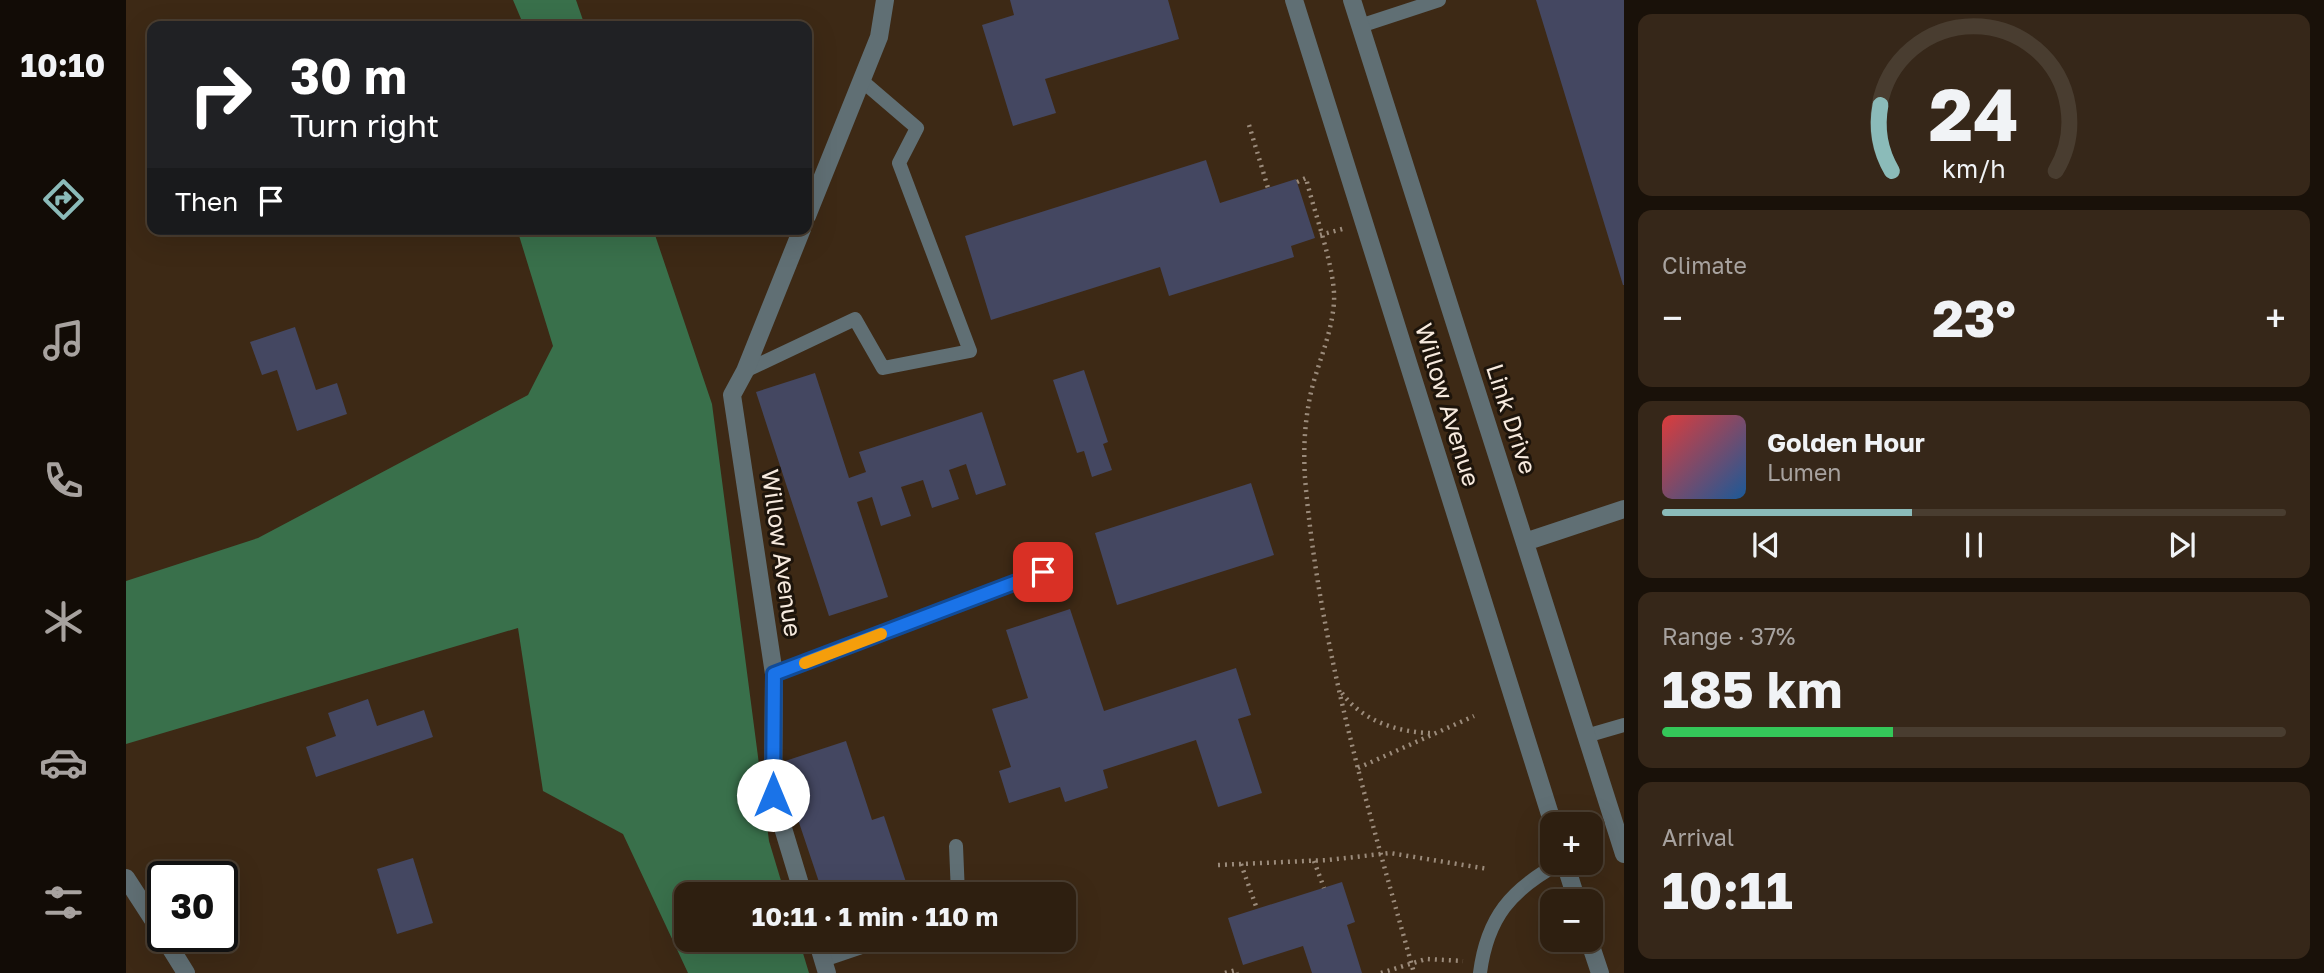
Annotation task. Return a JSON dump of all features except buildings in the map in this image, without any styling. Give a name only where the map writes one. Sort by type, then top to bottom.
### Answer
[{"type":"street","points":[[812,203],[879,37],[885,0]]},
{"type":"street","name":"Willow Avenue","points":[[1294,0],[1549,812]]},
{"type":"street","name":"Link Drive","points":[[1352,0],[1624,854]]},
{"type":"street","name":"Willow Avenue","points":[[799,882],[773,795],[774,674],[733,395],[800,235]]},
{"type":"street","points":[[1525,542],[1624,509]]},
{"type":"street","points":[[126,878],[147,911]]},
{"type":"street","points":[[173,952],[186,973]]},
{"type":"street","points":[[1593,952],[1600,973]]},
{"type":"lane","points":[[1360,26],[1439,0]]},
{"type":"lane","points":[[745,371],[855,319],[883,368],[970,351],[898,163],[917,128],[861,80]]},
{"type":"lane","points":[[774,674],[1043,572]]},
{"type":"lane","points":[[1586,736],[1624,725]]},
{"type":"lane","points":[[956,846],[958,882]]},
{"type":"lane","points":[[1480,973],[1484,945],[1496,916],[1518,891],[1544,875]]},
{"type":"lane","points":[[825,967],[857,952]]},
{"type":"path","points":[[1249,125],[1268,188]]},
{"type":"path","points":[[1297,182],[1306,178],[1334,299],[1330,330],[1308,408],[1304,450],[1321,597],[1358,768],[1414,973]]},
{"type":"path","points":[[1320,235],[1349,227]]},
{"type":"path","points":[[1340,689],[1358,710],[1394,729],[1435,733]]},
{"type":"path","points":[[1358,768],[1474,716]]},
{"type":"path","points":[[1218,865],[1314,861],[1381,854],[1488,870]]},
{"type":"path","points":[[1314,861],[1324,888]]},
{"type":"path","points":[[1241,864],[1257,909]]},
{"type":"path","points":[[1381,973],[1411,962],[1443,958],[1464,961]]},
{"type":"path","points":[[1225,973],[1236,970],[1237,973]]},
{"type":"green space","points":[[513,0],[576,0],[583,21],[522,21]]},
{"type":"green space","points":[[519,235],[655,235],[712,404],[769,841],[781,882],[674,882],[674,943],[623,834],[543,791],[518,628],[126,744],[126,581],[258,538],[528,395],[553,346]]},
{"type":"green space","points":[[678,952],[803,952],[809,973],[688,973]]},
{"type":"slow traffic","points":[[805,663],[881,634]]},
{"type":"route","points":[[773,795],[774,674],[1043,572]]}]
